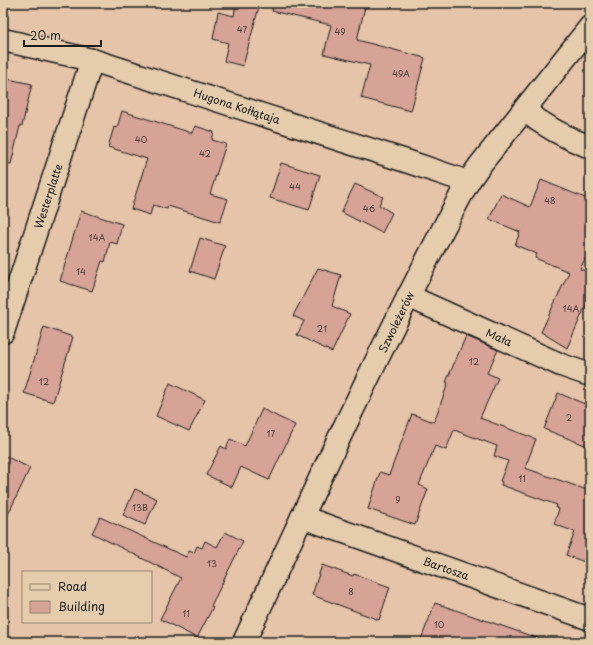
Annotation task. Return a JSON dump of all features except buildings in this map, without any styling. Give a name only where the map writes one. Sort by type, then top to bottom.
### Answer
[{"type":"street","name":"Szwoleżerów","points":[[244,642],[408,296],[468,182],[590,27]]},
{"type":"street","name":"Hugona Kołłątaja","points":[[3,40],[92,60],[468,182]]},
{"type":"street","name":"Westerplatte","points":[[3,332],[92,60]]},
{"type":"street","points":[[524,110],[541,123],[575,141],[590,147]]},
{"type":"street","name":"Mała","points":[[408,296],[561,365],[590,375]]},
{"type":"street","name":"Bartosza","points":[[302,517],[590,619]]}]
